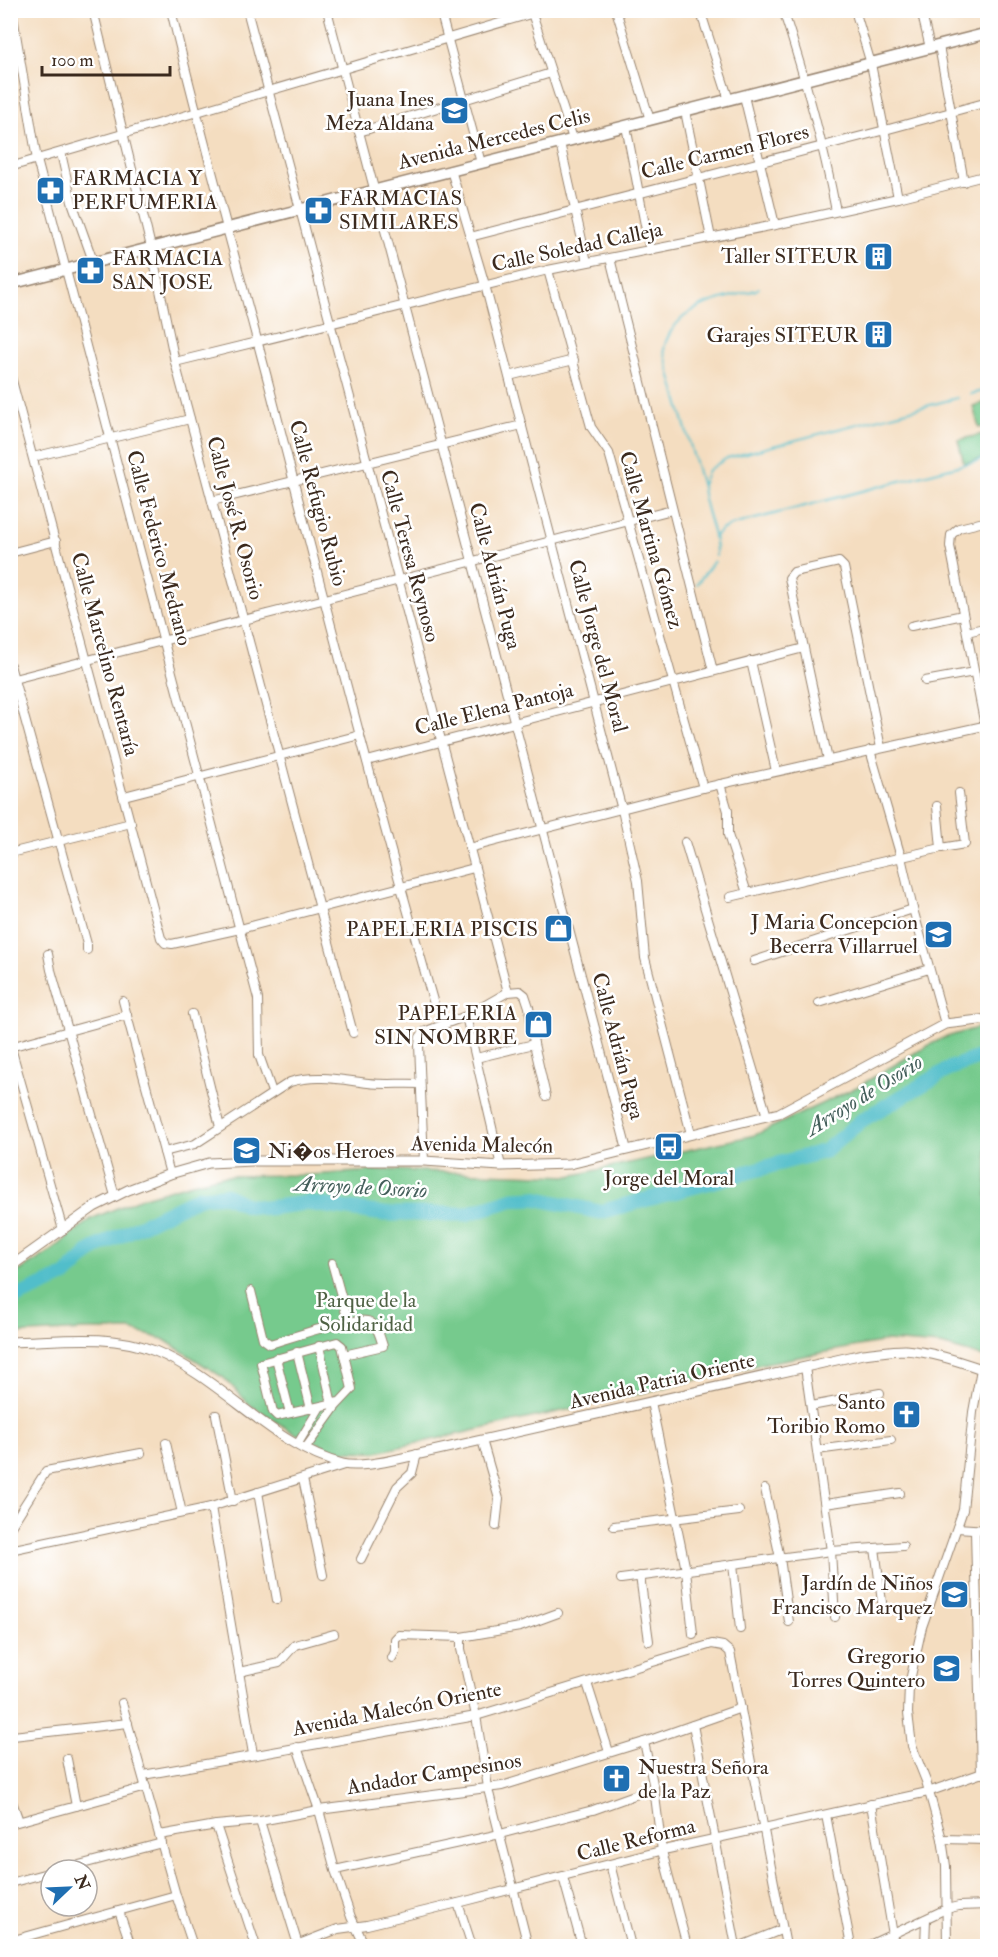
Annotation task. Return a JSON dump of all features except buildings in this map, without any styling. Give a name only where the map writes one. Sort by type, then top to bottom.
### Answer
[{"type":"main road","name":"Avenida Mercedes Celis","points":[[10,284],[987,33]]},
{"type":"street","name":"Calle Federico Medrano","points":[[12,10],[37,160],[258,999],[260,1055],[272,1092]]},
{"type":"street","name":"Calle José R. Osorio","points":[[93,10],[151,247],[175,362],[352,1033]]},
{"type":"street","name":"Calle Refugio Rubio","points":[[171,10],[195,113],[228,228],[400,887],[434,1004]]},
{"type":"street","name":"Calle Teresa Reynoso","points":[[247,10],[508,992]]},
{"type":"street","name":"Calle Adrián Puga","points":[[327,10],[627,1150]]},
{"type":"street","points":[[440,10],[481,163]]},
{"type":"street","points":[[10,167],[544,10]]},
{"type":"street","points":[[616,10],[650,120]]},
{"type":"street","points":[[700,10],[729,100]]},
{"type":"street","points":[[783,10],[806,80],[823,146],[836,211]]},
{"type":"street","points":[[855,10],[871,64],[898,198]]},
{"type":"street","points":[[921,10],[934,47],[951,112],[964,182]]},
{"type":"street","points":[[531,12],[573,140]]},
{"type":"street","points":[[359,132],[551,73]]},
{"type":"street","points":[[744,96],[775,225]]},
{"type":"street","name":"Calle Carmen Flores","points":[[470,237],[987,102]]},
{"type":"street","points":[[685,111],[711,238]]},
{"type":"street","points":[[626,126],[650,251]]},
{"type":"street","points":[[560,143],[587,262]]},
{"type":"street","points":[[61,153],[72,202],[93,261]]},
{"type":"street","name":"Calle Jorge del Moral","points":[[451,170],[485,285],[622,810],[638,881],[645,958],[691,1134]]},
{"type":"street","name":"Calle Soledad Calleja","points":[[175,362],[548,270],[775,225],[898,198],[987,175]]},
{"type":"street","points":[[610,258],[713,671]]},
{"type":"street","name":"Calle Martina Gómez","points":[[548,270],[591,427],[609,453],[703,788]]},
{"type":"street","points":[[509,376],[574,360]]},
{"type":"street","name":"Calle Marcelino Rentaría","points":[[10,373],[14,403],[33,457],[161,938],[165,943],[172,944],[240,928]]},
{"type":"street","points":[[33,457],[190,419]]},
{"type":"street","points":[[212,501],[522,425]]},
{"type":"street","points":[[12,680],[672,510]]},
{"type":"street","points":[[469,848],[703,788],[986,725],[950,546],[951,535],[959,528],[987,521]]},
{"type":"street","points":[[10,553],[56,541]]},
{"type":"street","points":[[828,760],[789,578],[794,572],[839,562],[843,567],[881,748]]},
{"type":"street","points":[[910,626],[963,615]]},
{"type":"street","points":[[967,632],[987,627]]},
{"type":"street","name":"Calle Elena Pantoja","points":[[367,760],[804,648]]},
{"type":"street","points":[[751,661],[776,771]]},
{"type":"street","points":[[10,664],[12,680],[87,950]]},
{"type":"street","points":[[925,681],[974,672]]},
{"type":"street","points":[[977,686],[987,684]]},
{"type":"street","points":[[124,796],[360,735]]},
{"type":"street","points":[[870,750],[945,1024]]},
{"type":"street","points":[[720,784],[728,812],[728,835],[747,893]]},
{"type":"street","points":[[730,897],[965,844],[959,793]]},
{"type":"street","points":[[937,806],[941,848]]},
{"type":"street","points":[[10,853],[131,823]]},
{"type":"street","points":[[685,842],[767,1116]]},
{"type":"street","points":[[240,928],[474,868]]},
{"type":"street","points":[[754,961],[913,909]]},
{"type":"street","points":[[49,957],[115,1196]]},
{"type":"street","points":[[819,1004],[929,969]]},
{"type":"street","points":[[424,1161],[419,1084],[420,1037],[424,1032],[466,1016],[508,992],[515,990],[525,995],[546,1096]]},
{"type":"street","points":[[123,1001],[170,1174]]},
{"type":"street","points":[[192,1014],[220,1127]]},
{"type":"street","points":[[63,1230],[11,1046],[127,1015]]},
{"type":"street","points":[[466,1016],[501,1166]]},
{"type":"street","name":"Avenida Malecón","points":[[10,1267],[94,1207],[115,1196],[170,1174],[209,1163],[424,1161],[501,1166],[570,1164],[779,1113],[945,1024],[987,1019]]},
{"type":"street","points":[[476,1059],[534,1044]]},
{"type":"street","points":[[164,1152],[195,1144],[272,1092],[303,1078],[419,1084]]},
{"type":"street","points":[[332,1263],[348,1321]]},
{"type":"street","points":[[251,1291],[264,1339],[270,1344],[348,1321],[360,1319],[369,1321],[378,1332],[383,1346],[344,1355]]},
{"type":"street","name":"Avenida Patria Oriente","points":[[10,1342],[122,1341],[156,1352],[196,1373],[301,1447],[344,1465]]},
{"type":"street","points":[[301,1447],[321,1425],[335,1403],[352,1389],[342,1346],[337,1341],[263,1361],[261,1367],[273,1412],[278,1416],[335,1403]]},
{"type":"street","points":[[319,1346],[335,1403]]},
{"type":"street","name":"Avenida Patria Oriente","points":[[10,1550],[211,1507],[344,1465],[374,1463],[417,1454],[863,1354],[904,1350],[942,1356],[984,1370]]},
{"type":"street","points":[[297,1352],[311,1409]]},
{"type":"street","points":[[276,1358],[290,1413]]},
{"type":"street","points":[[806,1367],[831,1551],[835,1617]]},
{"type":"street","points":[[947,1947],[946,1866],[942,1839],[912,1746],[908,1713],[909,1685],[922,1627],[957,1528],[966,1493],[973,1412],[984,1370]]},
{"type":"street","points":[[811,1406],[880,1393]]},
{"type":"street","points":[[651,1402],[686,1570],[693,1634]]},
{"type":"street","points":[[301,1447],[320,1407]]},
{"type":"street","points":[[216,1415],[233,1501]]},
{"type":"street","points":[[311,1422],[321,1425]]},
{"type":"street","points":[[482,1440],[499,1499],[496,1526]]},
{"type":"street","points":[[817,1450],[891,1440]]},
{"type":"street","points":[[166,1443],[182,1513]]},
{"type":"street","points":[[10,1527],[46,1471],[141,1453]]},
{"type":"street","points":[[362,1558],[397,1487],[412,1473],[417,1454]]},
{"type":"street","points":[[303,1479],[323,1575]]},
{"type":"street","points":[[765,1489],[780,1558],[789,1622]]},
{"type":"street","points":[[258,1492],[277,1600]]},
{"type":"street","points":[[825,1504],[900,1493]]},
{"type":"street","points":[[211,1507],[253,1754]]},
{"type":"street","points":[[614,1526],[739,1511]]},
{"type":"street","points":[[957,1528],[987,1530]]},
{"type":"street","points":[[975,1531],[984,1772]]},
{"type":"street","points":[[621,1579],[831,1551],[903,1546]]},
{"type":"street","points":[[875,1548],[883,1610]]},
{"type":"street","points":[[733,1564],[740,1629]]},
{"type":"street","points":[[640,1576],[649,1641]]},
{"type":"street","points":[[392,1658],[395,1652],[395,1639],[399,1635],[461,1637],[520,1627],[558,1613]]},
{"type":"street","points":[[240,1672],[279,1663],[295,1645],[334,1634]]},
{"type":"street","points":[[461,1637],[488,1787],[528,1947]]},
{"type":"street","name":"Avenida Malecón Oriente","points":[[143,1775],[476,1716],[712,1644],[723,1646],[730,1652],[741,1708]]},
{"type":"street","points":[[587,1683],[609,1752]]},
{"type":"street","points":[[122,1703],[193,1947]]},
{"type":"street","points":[[741,1708],[786,1947]]},
{"type":"street","name":"Andador Campesinos","points":[[99,1858],[216,1825],[260,1821],[319,1810],[502,1786],[644,1742],[741,1708]]},
{"type":"street","points":[[13,1736],[128,1723]]},
{"type":"street","points":[[693,1725],[736,1947]]},
{"type":"street","points":[[644,1742],[654,1788],[662,1851],[687,1947]]},
{"type":"street","points":[[297,1747],[319,1810],[335,1870],[365,1947]]},
{"type":"street","points":[[67,1759],[76,1806]]},
{"type":"street","name":"Calle Reforma","points":[[296,1946],[338,1929],[512,1890],[662,1851],[928,1792],[984,1772]]},
{"type":"street","points":[[10,1824],[146,1787]]},
{"type":"street","points":[[335,1870],[500,1834],[593,1810],[654,1788]]},
{"type":"street","points":[[10,1796],[19,1821]]},
{"type":"street","points":[[871,1804],[893,1935]]},
{"type":"street","points":[[826,1815],[851,1947]]},
{"type":"street","points":[[260,1821],[296,1946]]},
{"type":"street","points":[[216,1825],[256,1947]]},
{"type":"street","points":[[942,1839],[987,1840]]},
{"type":"street","points":[[610,1864],[631,1947]]},
{"type":"street","points":[[10,1883],[39,1875]]},
{"type":"street","points":[[563,1877],[582,1947]]},
{"type":"street","points":[[10,1941],[176,1895]]},
{"type":"street","points":[[458,1903],[472,1947]]},
{"type":"street","points":[[867,1947],[946,1909],[987,1905]]},
{"type":"street","points":[[118,1911],[131,1947]]},
{"type":"street","points":[[925,1947],[926,1919]]},
{"type":"street","points":[[741,1947],[783,1929]]},
{"type":"green space","points":[[987,402],[987,426],[979,428],[973,406]]},
{"type":"green space","points":[[987,433],[987,457],[964,463],[958,440]]},
{"type":"green space","name":"Parque de la Solidaridad","points":[[987,1025],[987,1358],[941,1345],[886,1341],[766,1363],[617,1399],[377,1452],[337,1451],[294,1433],[250,1405],[224,1378],[163,1339],[130,1330],[13,1334],[10,1331],[10,1277],[50,1252],[91,1219],[141,1198],[222,1176],[309,1175],[390,1170],[570,1176],[755,1135],[857,1087],[943,1038]]},
{"type":"waterway","points":[[716,556],[715,539],[702,487],[664,351],[670,333],[687,314],[719,299],[759,288]]},
{"type":"waterway","points":[[971,394],[988,390]]},
{"type":"waterway","points":[[702,485],[708,470],[727,458],[957,398]]},
{"type":"waterway","points":[[713,538],[721,530],[732,525],[988,458]]},
{"type":"waterway","points":[[697,584],[714,561]]},
{"type":"waterway","name":"Arroyo de Osorio","points":[[10,1300],[66,1275],[93,1249],[199,1197],[225,1195],[246,1205],[267,1208],[306,1203],[384,1214],[466,1214],[514,1199],[534,1198],[600,1212],[825,1151],[862,1120],[951,1068],[988,1054]]},
{"type":"place","name":"Juana Ines Meza Aldana","points":[[455,111]]},
{"type":"place","name":"FARMACIA Y PERFUMERIA","points":[[51,190]]},
{"type":"place","name":"FARMACIAS SIMILARES","points":[[318,210]]},
{"type":"place","name":"Taller SITEUR","points":[[879,256]]},
{"type":"place","name":"FARMACIA SAN JOSE","points":[[91,270]]},
{"type":"place","name":"Garajes SITEUR","points":[[879,335]]},
{"type":"place","name":"PAPELERIA PISCIS","points":[[559,929]]},
{"type":"place","name":"J Maria Concepcion Becerra Villarruel","points":[[939,934]]},
{"type":"place","name":"PAPELERIA SIN NOMBRE","points":[[538,1025]]},
{"type":"place","name":"Jorge del Moral","points":[[669,1147]]},
{"type":"place","name":"Ni�os Heroes","points":[[247,1151]]},
{"type":"place","name":"Santo Toribio Romo","points":[[906,1414]]},
{"type":"place","name":"Jardín de Niños Francisco Marquez","points":[[954,1595]]},
{"type":"place","name":"Gregorio Torres Quintero","points":[[946,1668]]},
{"type":"place","name":"Nuestra Señora de la Paz","points":[[617,1779]]}]
